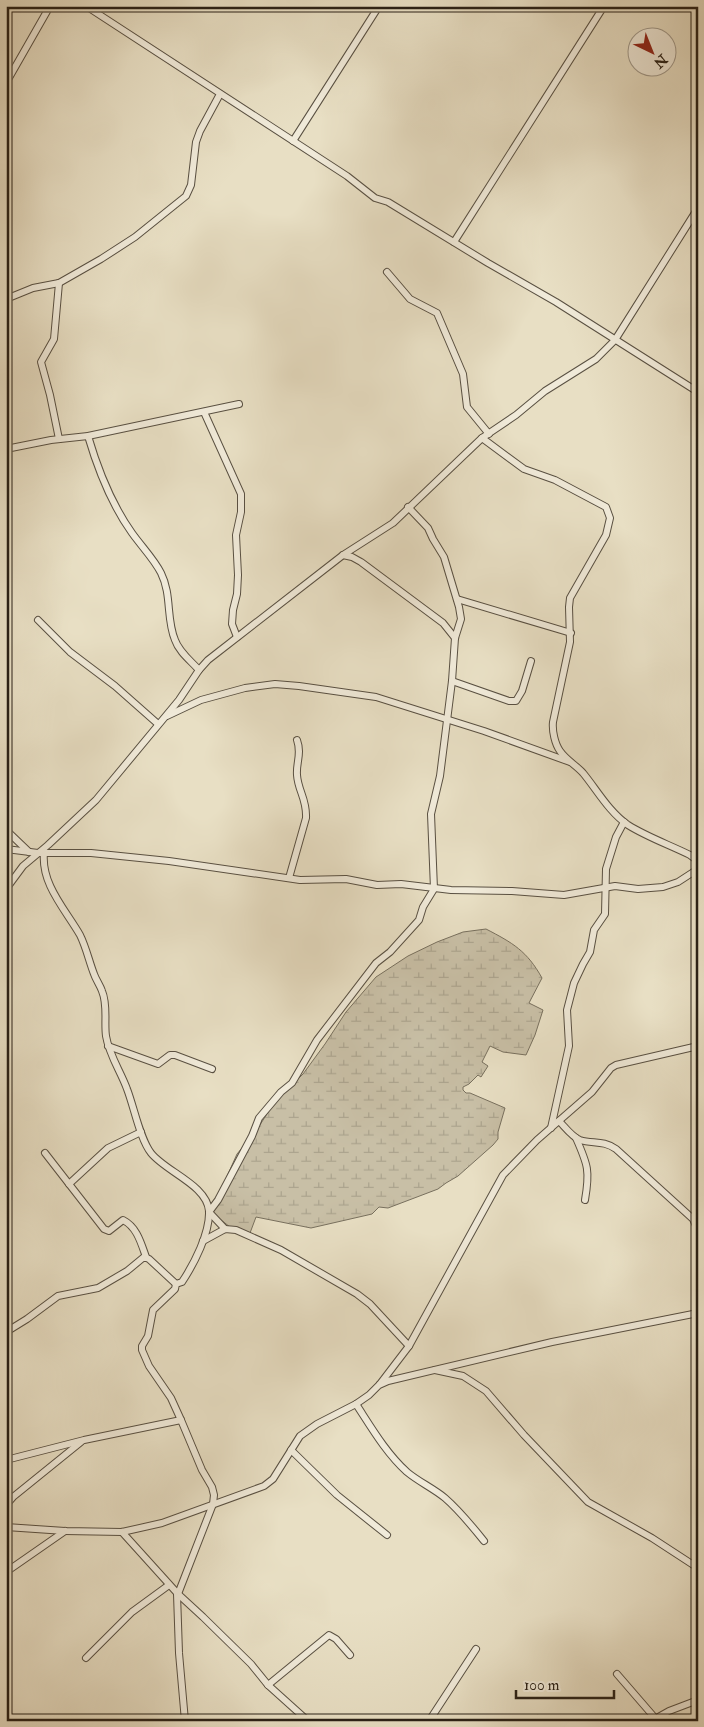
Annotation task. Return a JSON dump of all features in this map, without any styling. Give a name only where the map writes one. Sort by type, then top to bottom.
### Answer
[{"type":"street","points":[[6,83],[50,6]]},
{"type":"street","points":[[86,6],[347,176],[372,197],[388,202],[556,302],[698,392]]},
{"type":"street","points":[[293,141],[379,6]]},
{"type":"street","points":[[454,242],[604,6]]},
{"type":"street","points":[[6,299],[33,288],[59,283],[135,237],[186,196],[191,185],[196,142],[220,94]]},
{"type":"street","points":[[6,889],[17,872],[41,853],[96,800],[186,690],[208,660],[343,555],[393,523],[482,438],[516,415],[545,391],[596,359],[615,340],[698,208]]},
{"type":"street","points":[[387,272],[410,299],[437,312],[463,374],[467,407],[489,434]]},
{"type":"street","points":[[59,283],[54,339],[41,362],[59,439]]},
{"type":"street","points":[[6,449],[59,439],[88,436],[239,404]]},
{"type":"street","points":[[204,412],[241,494],[242,502],[236,535],[238,575],[232,624],[237,637]]},
{"type":"street","points":[[88,436],[97,465],[119,512],[162,575],[169,596],[172,632],[175,642],[199,670]]},
{"type":"street","points":[[482,438],[524,468],[568,487],[606,508],[608,511],[610,518],[606,535],[570,598],[571,633],[552,728],[560,751],[582,771],[615,814],[636,830],[690,855],[698,862]]},
{"type":"street","points":[[176,1284],[182,1282],[188,1273],[203,1241],[209,1212],[218,1200],[252,1136],[259,1118],[281,1092],[292,1083],[317,1040],[376,963],[390,952],[419,920],[423,906],[434,889],[431,814],[440,776],[452,681],[455,638],[461,619],[447,564],[428,528],[408,507]]},
{"type":"street","points":[[343,555],[361,562],[443,623],[455,638]]},
{"type":"street","points":[[457,599],[571,633]]},
{"type":"street","points":[[38,620],[70,652],[160,722]]},
{"type":"street","points":[[452,681],[516,702],[522,691],[531,661]]},
{"type":"street","points":[[160,722],[181,708],[219,694],[275,684],[376,697],[484,731],[572,763]]},
{"type":"street","points":[[289,878],[306,818],[304,798],[298,778],[300,754],[297,740]]},
{"type":"street","points":[[551,1128],[569,1046],[567,1010],[574,983],[590,952],[594,930],[605,914],[608,859],[624,822]]},
{"type":"street","points":[[6,830],[29,852]]},
{"type":"street","points":[[6,849],[41,853],[91,853],[193,863],[306,880],[346,879],[377,885],[409,885],[434,889],[512,891],[564,895],[615,886],[638,889],[663,887],[678,882],[698,869]]},
{"type":"street","points":[[41,853],[52,890],[80,935],[94,975],[105,998],[108,1046],[127,1088],[151,1153],[203,1196],[209,1212],[224,1229]]},
{"type":"street","points":[[108,1046],[158,1064],[170,1055],[175,1055],[212,1069]]},
{"type":"street","points":[[6,1527],[122,1532],[162,1522],[269,1483],[300,1436],[356,1404],[379,1385],[409,1346],[499,1181],[530,1147],[592,1092],[611,1068],[616,1065],[698,1046]]},
{"type":"street","points":[[559,1121],[576,1138],[588,1169],[589,1180],[585,1200]]},
{"type":"street","points":[[69,1184],[108,1148],[142,1132]]},
{"type":"street","points":[[576,1138],[600,1142],[616,1149],[693,1219],[698,1230]]},
{"type":"street","points":[[45,1153],[106,1230],[124,1220],[128,1223],[140,1239],[146,1257],[176,1284]]},
{"type":"street","points":[[203,1241],[224,1229],[236,1230],[281,1250],[357,1294],[370,1304],[409,1346]]},
{"type":"street","points":[[6,1332],[58,1296],[98,1288],[146,1257]]},
{"type":"street","points":[[176,1284],[175,1289],[154,1310],[148,1336],[142,1346],[142,1350],[171,1398],[214,1495],[213,1504],[178,1594],[179,1653],[185,1721]]},
{"type":"street","points":[[379,1385],[431,1370],[552,1342],[698,1312]]},
{"type":"street","points":[[431,1370],[463,1376],[486,1390],[524,1435],[588,1502],[652,1538],[698,1568]]},
{"type":"street","points":[[356,1404],[384,1445],[407,1472],[444,1498],[463,1516],[484,1541]]},
{"type":"street","points":[[6,1460],[84,1440],[181,1420]]},
{"type":"street","points":[[6,1505],[13,1497],[84,1440]]},
{"type":"street","points":[[291,1450],[337,1495],[387,1535]]},
{"type":"street","points":[[6,1572],[65,1531]]},
{"type":"street","points":[[122,1532],[169,1585],[244,1657],[268,1684],[308,1721]]},
{"type":"street","points":[[122,1532],[178,1594]]},
{"type":"street","points":[[86,1658],[132,1612],[169,1585]]},
{"type":"street","points":[[268,1684],[329,1635],[336,1639],[350,1655]]},
{"type":"street","points":[[428,1721],[476,1649]]},
{"type":"street","points":[[617,1674],[654,1720],[669,1710],[698,1700]]},
{"type":"green space","points":[[486,929],[525,954],[542,978],[529,1003],[543,1010],[526,1055],[503,1052],[490,1046],[482,1062],[488,1066],[481,1077],[478,1075],[463,1087],[466,1093],[505,1108],[498,1132],[498,1139],[493,1145],[458,1176],[438,1189],[388,1208],[379,1207],[372,1214],[311,1228],[256,1217],[250,1233],[230,1227],[211,1212],[237,1154],[256,1131],[274,1103],[303,1074],[346,1012],[376,977],[408,956],[437,942],[463,932]]}]
